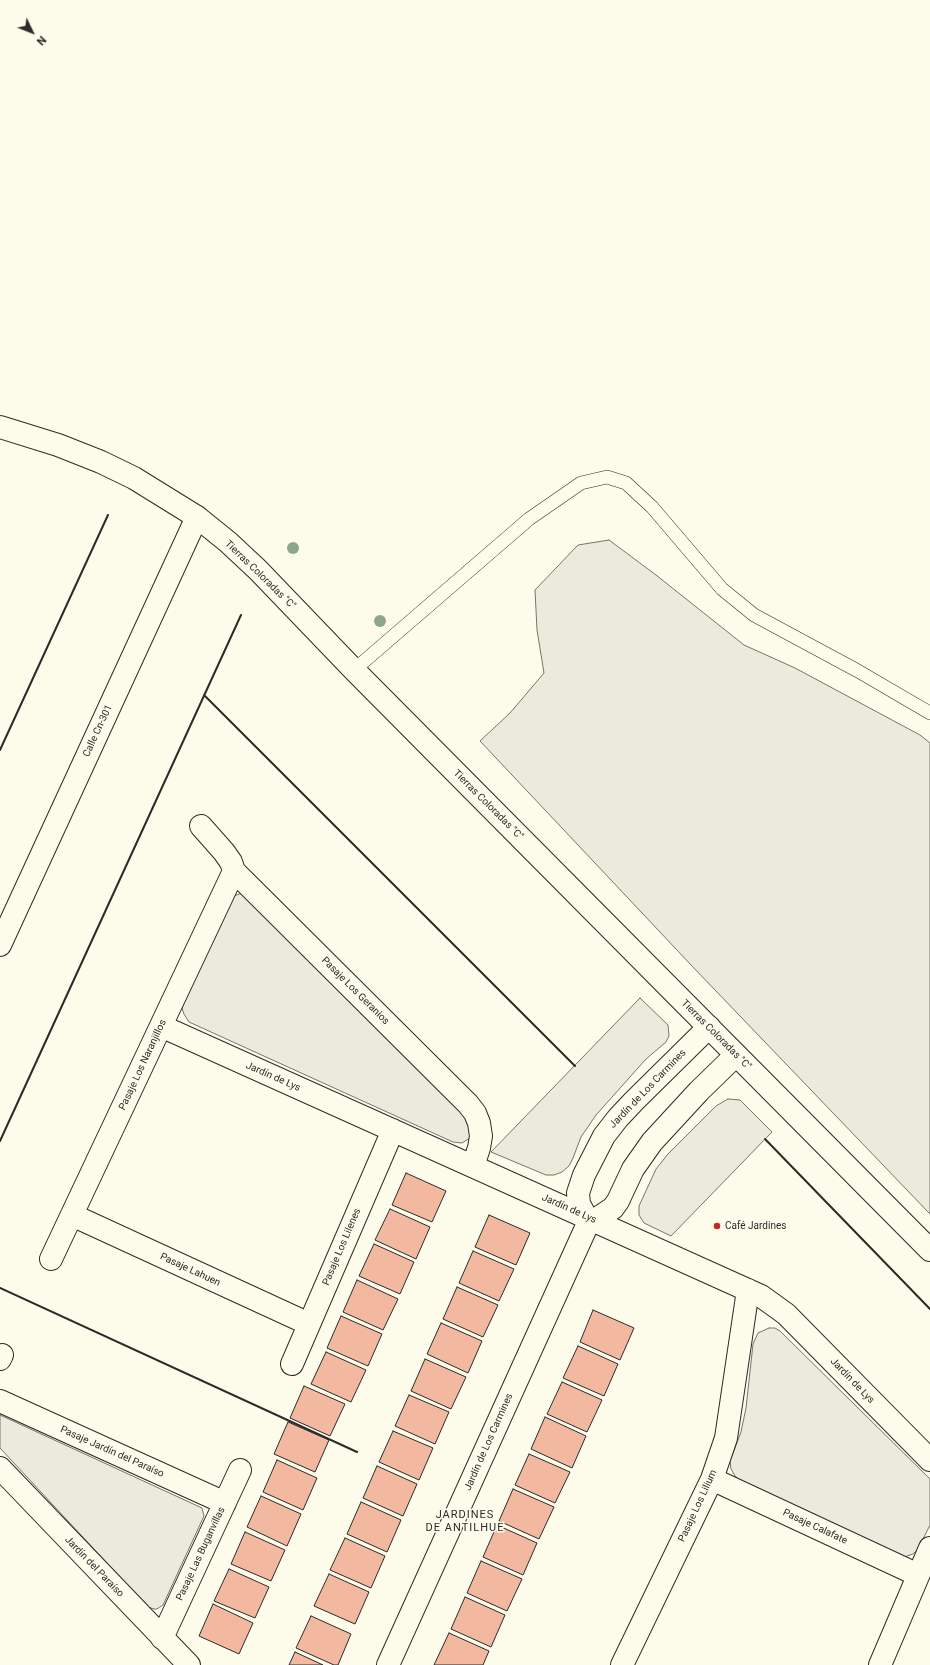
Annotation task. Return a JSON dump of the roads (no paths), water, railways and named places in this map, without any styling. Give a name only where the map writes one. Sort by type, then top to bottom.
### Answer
[{"type":"street","name":"Tierras Coloradas \"C\"","points":[[0,427],[58,444],[134,478],[197,517],[228,542],[258,570],[354,670],[930,1250]]},
{"type":"street","name":"Calle Cn-301","points":[[0,945],[197,517]]},
{"type":"street","name":"Pasaje Los Geranios","points":[[201,826],[224,852],[231,862],[234,871],[468,1104],[475,1113],[479,1123],[481,1136],[473,1166]]},
{"type":"street","name":"Pasaje Los Naranjillos","points":[[51,1259],[234,871]]},
{"type":"street","name":"Jardín de Lys","points":[[161,1026],[748,1290],[773,1304],[786,1314],[930,1460]]},
{"type":"street","name":"Jardín de Los Carmines","points":[[388,1665],[590,1219],[581,1209],[578,1193],[584,1175],[604,1136],[618,1118],[709,1027]]},
{"type":"street","points":[[590,1219],[606,1214],[613,1208],[618,1201],[633,1169],[652,1142],[699,1091],[736,1055]]},
{"type":"street","name":"Pasaje Los Lilenes","points":[[292,1364],[393,1130]]},
{"type":"street","name":"Pasaje Lahuen","points":[[72,1215],[309,1324]]},
{"type":"street","name":"Pasaje Los Lilium","points":[[629,1662],[712,1479],[726,1438],[748,1290]]},
{"type":"street","name":"Pasaje Jardín del Paraíso","points":[[0,1401],[224,1503]]},
{"type":"street","name":"Jardín del Paraíso","points":[[0,1468],[189,1665]]},
{"type":"street","name":"Pasaje Las Buganvillas","points":[[162,1638],[240,1470]]},
{"type":"street","name":"Pasaje Calafate","points":[[712,1479],[918,1575]]},
{"type":"street","points":[[880,1665],[930,1548]]},
{"type":"lane","points":[[354,670],[529,519],[581,483],[607,477],[626,483],[652,507],[722,589],[754,615],[858,671],[930,713]]},
{"type":"place","name":"Café Jardines","points":[[717,1226]]},
{"type":"district","name":"JARDINES DE ANTILHUE","points":[[465,1521]]}]
